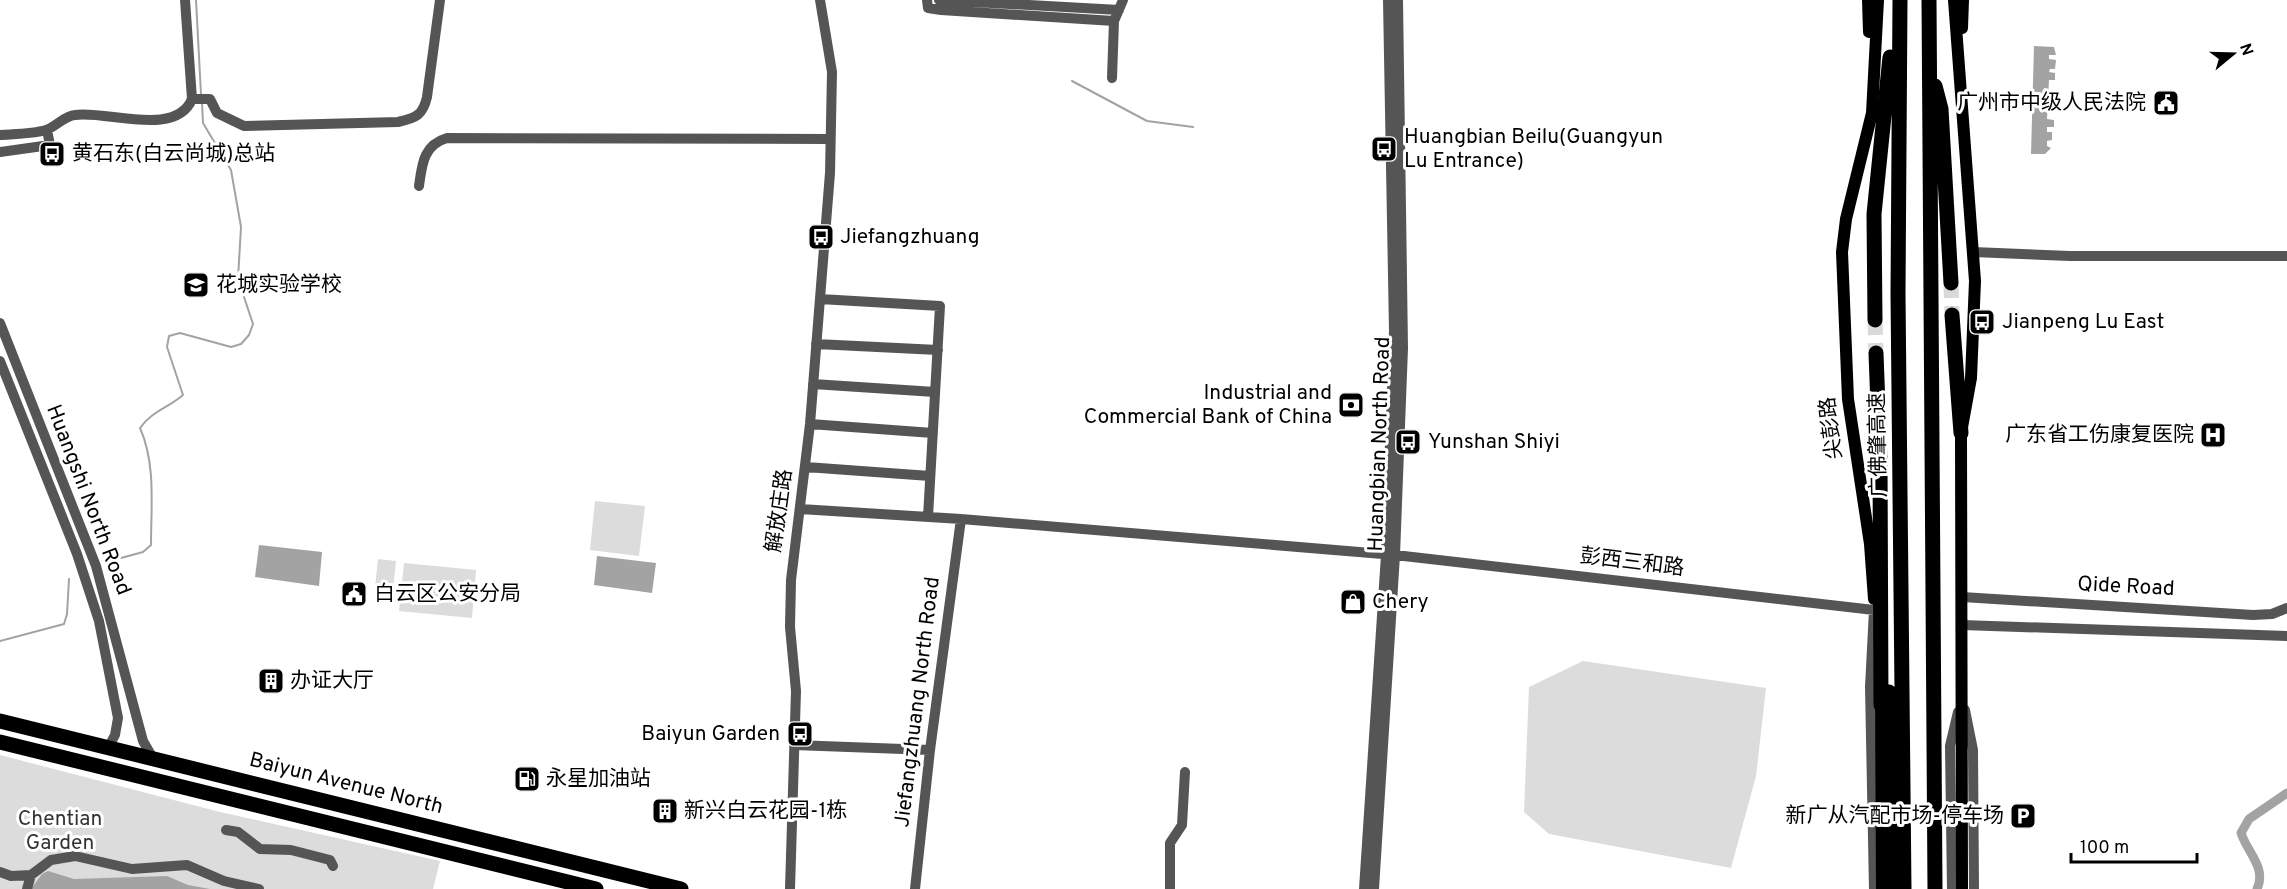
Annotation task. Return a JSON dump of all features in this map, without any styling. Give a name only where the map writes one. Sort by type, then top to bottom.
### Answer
[{"type":"highway","points":[[1875,320],[1874,214],[1896,0]]},
{"type":"highway","name":"广佛肇高速","points":[[1900,0],[1898,179],[1904,889]]},
{"type":"highway","points":[[1929,0],[1935,889]]},
{"type":"highway","points":[[1929,59],[1941,109],[1951,283]]},
{"type":"highway","points":[[1952,315],[1961,433]]},
{"type":"highway","points":[[1876,353],[1881,705]]},
{"type":"highway","points":[[1881,590],[1889,670],[1890,889]]},
{"type":"highway","name":"Baiyun Avenue North","points":[[0,722],[681,889]]},
{"type":"highway","name":"Baiyun Avenue North","points":[[0,742],[596,889]]},
{"type":"main road","points":[[1868,0],[1874,90]]},
{"type":"main road","name":"尖彭路","points":[[1874,610],[1871,551],[1848,399],[1842,252],[1847,211],[1869,134],[1874,90],[1878,0]]},
{"type":"main road","points":[[1954,0],[1962,132],[1973,252],[1973,344],[1961,433],[1962,889]]},
{"type":"main road","points":[[1960,74],[1963,0]]},
{"type":"main road","points":[[1874,610],[1881,705],[1882,889]]},
{"type":"street","points":[[2,134],[47,130],[63,119],[80,114],[131,120],[169,119],[181,114],[192,99],[185,0]]},
{"type":"street","points":[[192,99],[210,99],[217,113],[244,126],[398,122],[417,117],[424,110],[427,97],[440,0]]},
{"type":"street","name":"解放庄路","points":[[790,889],[796,692],[790,605],[792,558],[806,467],[829,193],[832,72],[820,0]]},
{"type":"street","points":[[927,0],[928,8],[940,3],[1030,2],[1121,5],[1114,21],[1112,78]]},
{"type":"street","points":[[1054,18],[1055,0]]},
{"type":"street","name":"Huangbian North Road","points":[[1364,889],[1391,555],[1394,301],[1388,0]]},
{"type":"street","name":"Huangbian North Road","points":[[1374,889],[1404,305],[1398,0]]},
{"type":"street","points":[[1030,2],[1030,17]]},
{"type":"street","points":[[940,3],[1030,17],[1114,21]]},
{"type":"street","points":[[0,152],[50,145],[47,130]]},
{"type":"street","points":[[419,186],[426,152],[433,144],[447,138],[830,139]]},
{"type":"street","points":[[0,158],[15,150]]},
{"type":"street","points":[[1973,252],[2070,256],[2287,256]]},
{"type":"street","points":[[820,299],[940,306],[928,517]]},
{"type":"street","name":"Huangshi North Road","points":[[0,323],[96,566],[142,741],[154,760]]},
{"type":"street","points":[[816,344],[938,350]]},
{"type":"street","name":"Huangshi North Road","points":[[0,361],[84,572],[99,621],[117,705],[118,727],[108,748]]},
{"type":"street","points":[[813,384],[935,392]]},
{"type":"street","points":[[810,424],[933,433]]},
{"type":"street","points":[[806,467],[930,476]]},
{"type":"street","name":"彭西三和路","points":[[800,509],[961,519],[1391,555],[1874,610]]},
{"type":"street","name":"Jiefangzhuang North Road","points":[[915,889],[930,750],[961,519]]},
{"type":"street","name":"Qide Road","points":[[1962,597],[2253,615],[2272,614],[2287,608]]},
{"type":"street","name":"尖彭路","points":[[1874,610],[1870,687],[1874,889]]},
{"type":"street","name":"Qide Road","points":[[1962,625],[2287,636]]},
{"type":"street","points":[[1952,889],[1950,746],[1962,697]]},
{"type":"street","points":[[1962,697],[1973,750],[1974,889]]},
{"type":"street","points":[[117,705],[125,709],[132,701]]},
{"type":"street","points":[[794,745],[930,750]]},
{"type":"street","points":[[1170,889],[1170,843],[1182,825],[1185,772]]},
{"type":"street","points":[[226,830],[238,832],[260,849],[291,850],[330,860],[333,866]]},
{"type":"street","points":[[0,872],[11,876],[31,875],[51,860],[75,856],[132,870],[187,865],[224,881],[259,889]]},
{"type":"street","points":[[27,889],[31,875]]},
{"type":"green space","points":[[595,501],[645,506],[639,556],[590,550]]},
{"type":"green space","points":[[378,559],[396,561],[392,598],[374,596]]},
{"type":"green space","points":[[404,563],[476,570],[472,618],[399,611]]},
{"type":"green space","points":[[1583,661],[1766,688],[1756,776],[1731,868],[1549,834],[1524,812],[1529,687]]},
{"type":"green space","name":"Chentian Garden","points":[[0,755],[220,812],[440,861],[433,889],[0,889]]},
{"type":"shaded area","points":[[2034,46],[2054,47],[2056,55],[2049,55],[2049,59],[2056,60],[2055,69],[2050,69],[2049,72],[2055,73],[2055,80],[2049,80],[2047,119],[2054,120],[2054,127],[2047,127],[2047,132],[2052,132],[2052,140],[2047,141],[2047,146],[2051,148],[2045,154],[2031,154]]},
{"type":"shaded area","points":[[259,545],[322,552],[319,586],[255,577]]},
{"type":"shaded area","points":[[597,556],[656,563],[652,593],[594,585]]},
{"type":"shaded area","points":[[48,871],[74,879],[167,876],[188,885],[210,889],[31,889],[42,874]]},
{"type":"waterway","points":[[196,0],[201,94]]},
{"type":"waterway","points":[[1072,81],[1147,121],[1193,127]]},
{"type":"waterway","points":[[121,558],[143,552],[151,545],[151,471],[140,428],[155,414],[183,395],[167,347],[169,336],[180,333],[231,347],[241,344],[249,335],[253,324],[238,279],[241,227],[231,170],[203,123],[202,103]]},
{"type":"waterway","points":[[0,641],[64,624],[67,614],[69,579]]},
{"type":"waterway","points":[[2257,889],[2260,874],[2241,833],[2249,819],[2287,793]]},
{"type":"tunnel","points":[[1951,283],[1952,315]]},
{"type":"tunnel","points":[[1875,320],[1876,353]]},
{"type":"place","name":"广州市中级人民法院","points":[[2166,103]]},
{"type":"place","name":"Huangbian Beilu(Guangyun Lu Entrance)","points":[[1384,149]]},
{"type":"place","name":"黄石东(白云尚城)总站","points":[[52,154]]},
{"type":"place","name":"Jiefangzhuang","points":[[821,237]]},
{"type":"place","name":"花城实验学校","points":[[196,285]]},
{"type":"place","name":"Jianpeng Lu East","points":[[1982,322]]},
{"type":"place","name":"Industrial and Commercial Bank of China","points":[[1351,405]]},
{"type":"place","name":"广东省工伤康复医院","points":[[2213,435]]},
{"type":"place","name":"Yunshan Shiyi","points":[[1408,442]]},
{"type":"place","name":"白云区公安分局","points":[[354,594]]},
{"type":"place","name":"Chery","points":[[1353,602]]},
{"type":"place","name":"办证大厅","points":[[271,681]]},
{"type":"place","name":"Baiyun Garden","points":[[800,734]]},
{"type":"place","name":"永星加油站","points":[[527,779]]},
{"type":"place","name":"新兴白云花园-1栋","points":[[665,811]]},
{"type":"place","name":"新广从汽配市场-停车场","points":[[2023,816]]}]
